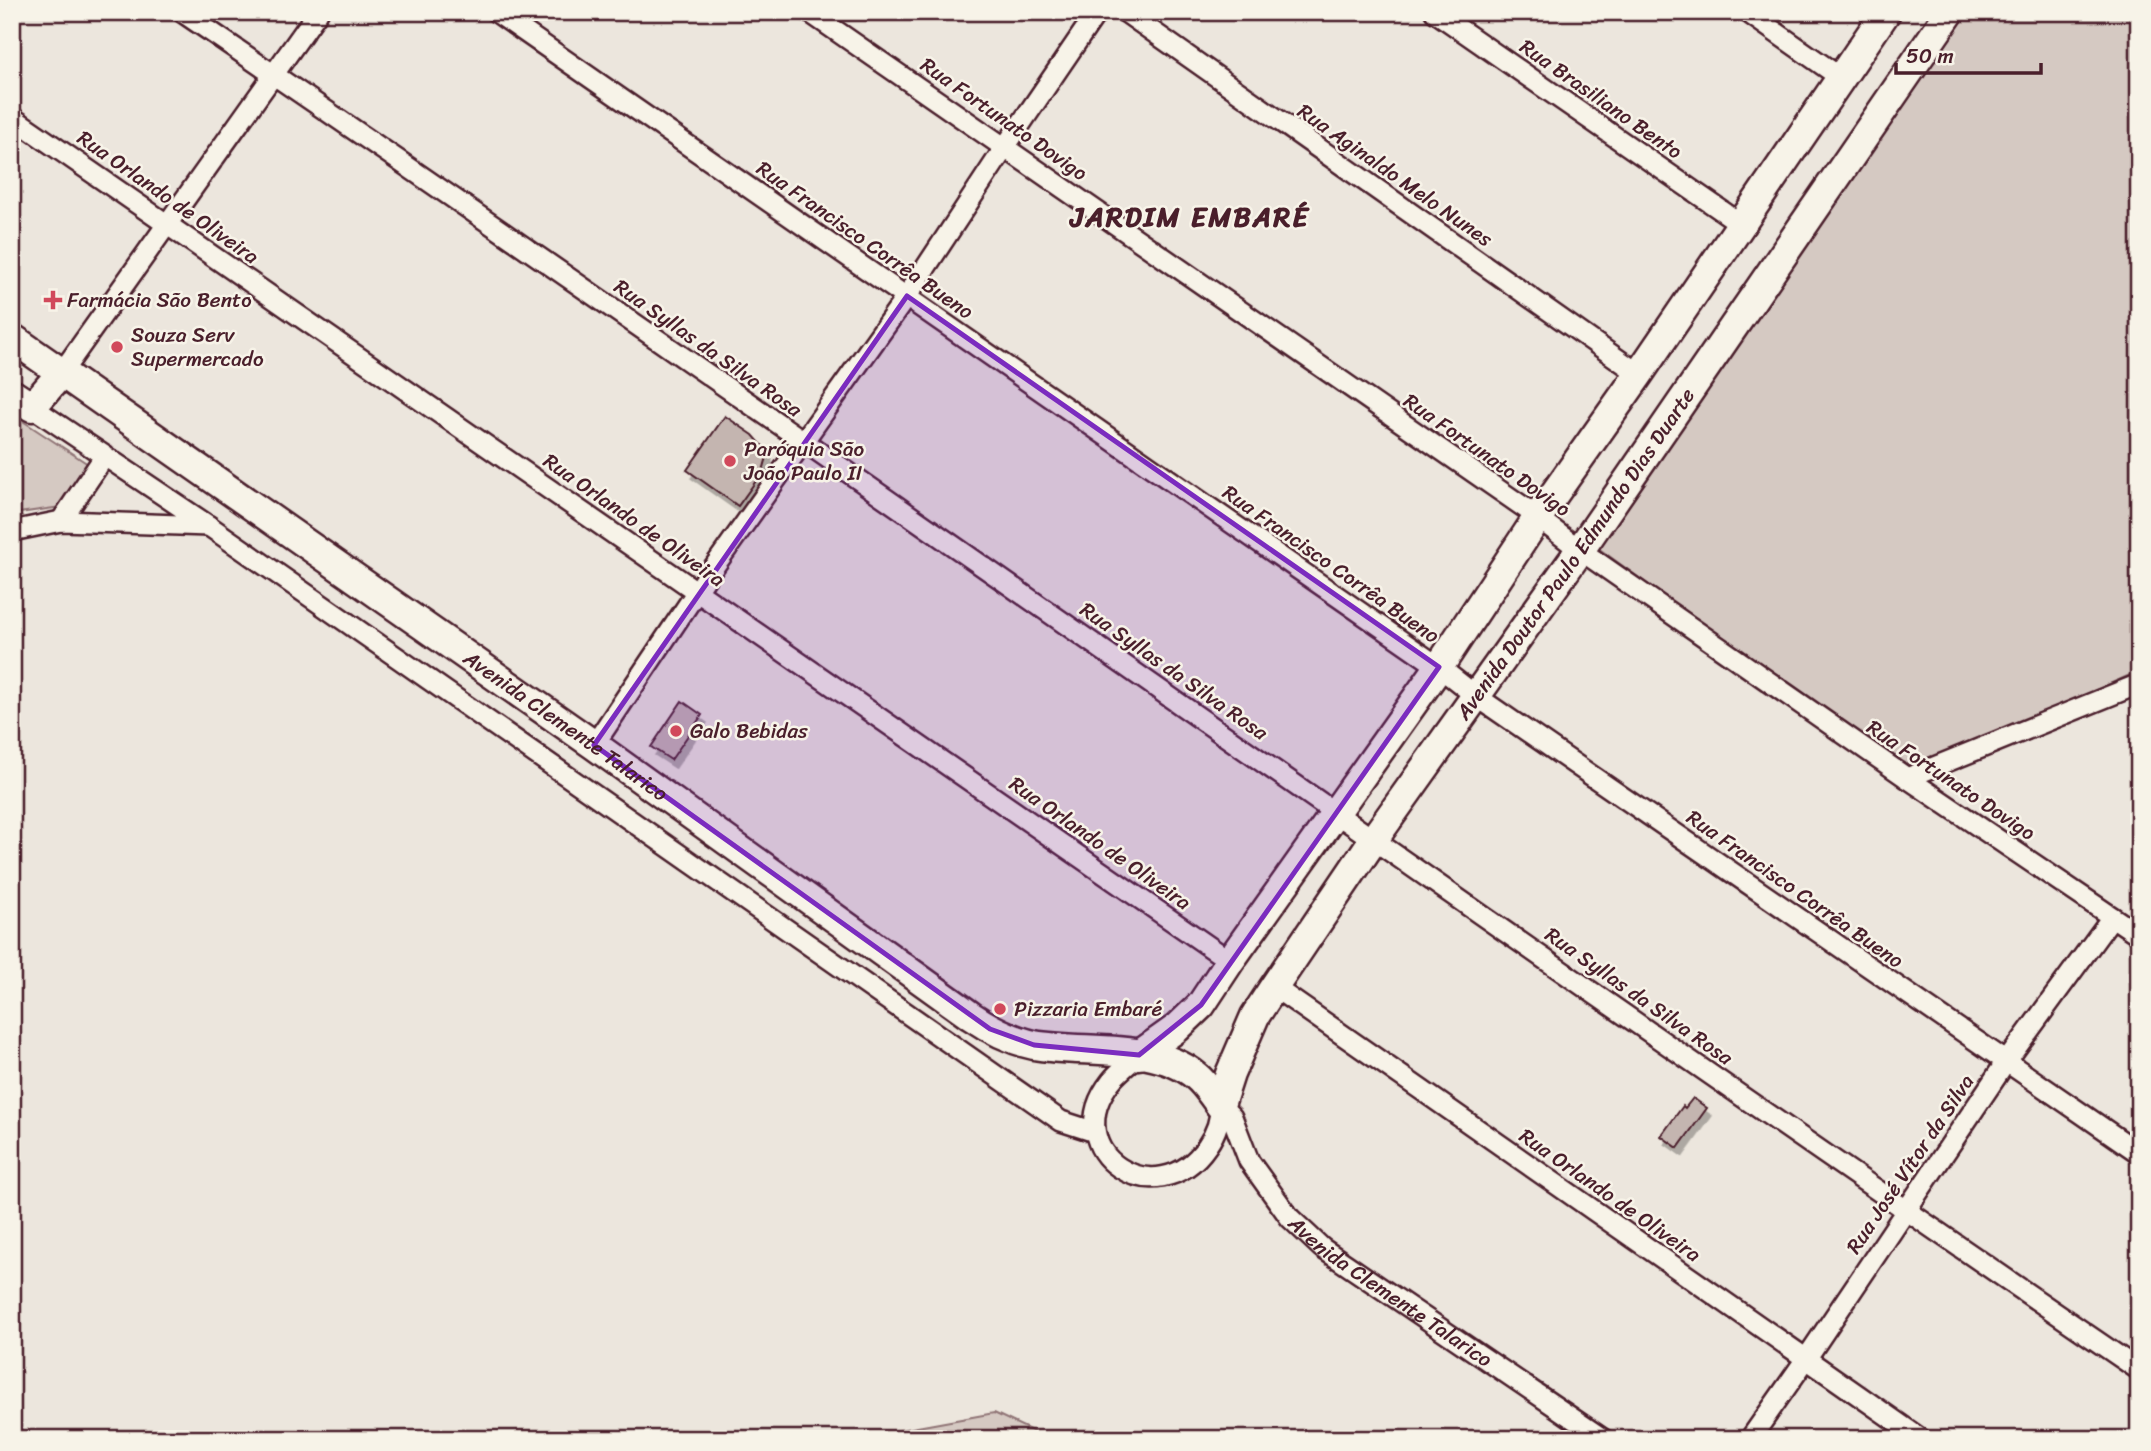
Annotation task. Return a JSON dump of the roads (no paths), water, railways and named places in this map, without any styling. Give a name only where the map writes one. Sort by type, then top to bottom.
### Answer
[{"type":"street","name":"Rua Syllas da Silva Rosa","points":[[182,12],[803,440],[2139,1370]]},
{"type":"street","points":[[22,400],[62,372],[318,12]]},
{"type":"street","name":"Rua Francisco Corrêa Bueno","points":[[496,12],[907,296],[1476,696],[2139,1153]]},
{"type":"street","name":"Rua Fortunato Dovigo","points":[[808,12],[1538,517],[1580,550],[1907,778],[2139,935]]},
{"type":"street","points":[[594,745],[696,591],[907,296],[1097,12]]},
{"type":"street","name":"Rua Aginaldo Melo Nunes","points":[[1125,12],[1639,374]]},
{"type":"street","name":"Rua Brasiliano Bento","points":[[1435,12],[1741,224]]},
{"type":"street","points":[[1747,12],[1841,78]]},
{"type":"street","points":[[1220,1105],[1221,1115],[1217,1127],[1205,1149],[1187,1166],[1164,1177],[1139,1177],[1117,1165],[1100,1147],[1095,1132],[1095,1121],[1104,1092],[1112,1080],[1202,1005],[1230,961],[1438,667],[1538,517],[1886,12]]},
{"type":"street","name":"Avenida Doutor Paulo Edmundo Dias Duarte","points":[[1220,1105],[1255,1016],[1274,987],[1374,839],[1580,550],[1950,12]]},
{"type":"street","name":"Rua Orlando de Oliveira","points":[[12,117],[1230,961]]},
{"type":"street","name":"Avenida Clemente Talarico","points":[[12,338],[594,745],[990,1029],[1034,1045],[1128,1052],[1166,1060],[1188,1070],[1206,1085],[1232,1117],[1249,1161],[1290,1217],[1322,1248],[1603,1439]]},
{"type":"street","name":"Avenida Clemente Talarico","points":[[22,400],[209,526],[1061,1121],[1095,1132]]},
{"type":"street","points":[[61,521],[104,457]]},
{"type":"street","points":[[12,531],[61,521],[209,526]]},
{"type":"street","points":[[1907,778],[2139,684]]},
{"type":"street","name":"Rua José Vítor da Silva","points":[[1750,1439],[1807,1359],[2006,1062],[2112,917]]},
{"type":"street","name":"Rua Orlando de Oliveira","points":[[1274,987],[1921,1439]]},
{"type":"place","name":"Farmácia São Bento","points":[[53,300]]},
{"type":"place","name":"Souza Serv Supermercado","points":[[117,347]]},
{"type":"place","name":"Paróquia São João Paulo II","points":[[730,461]]},
{"type":"place","name":"Galo Bebidas","points":[[676,731]]},
{"type":"place","name":"Pizzaria Embaré","points":[[1000,1009]]},
{"type":"district","name":"JARDIM EMBARÉ","points":[[1190,216]]}]
